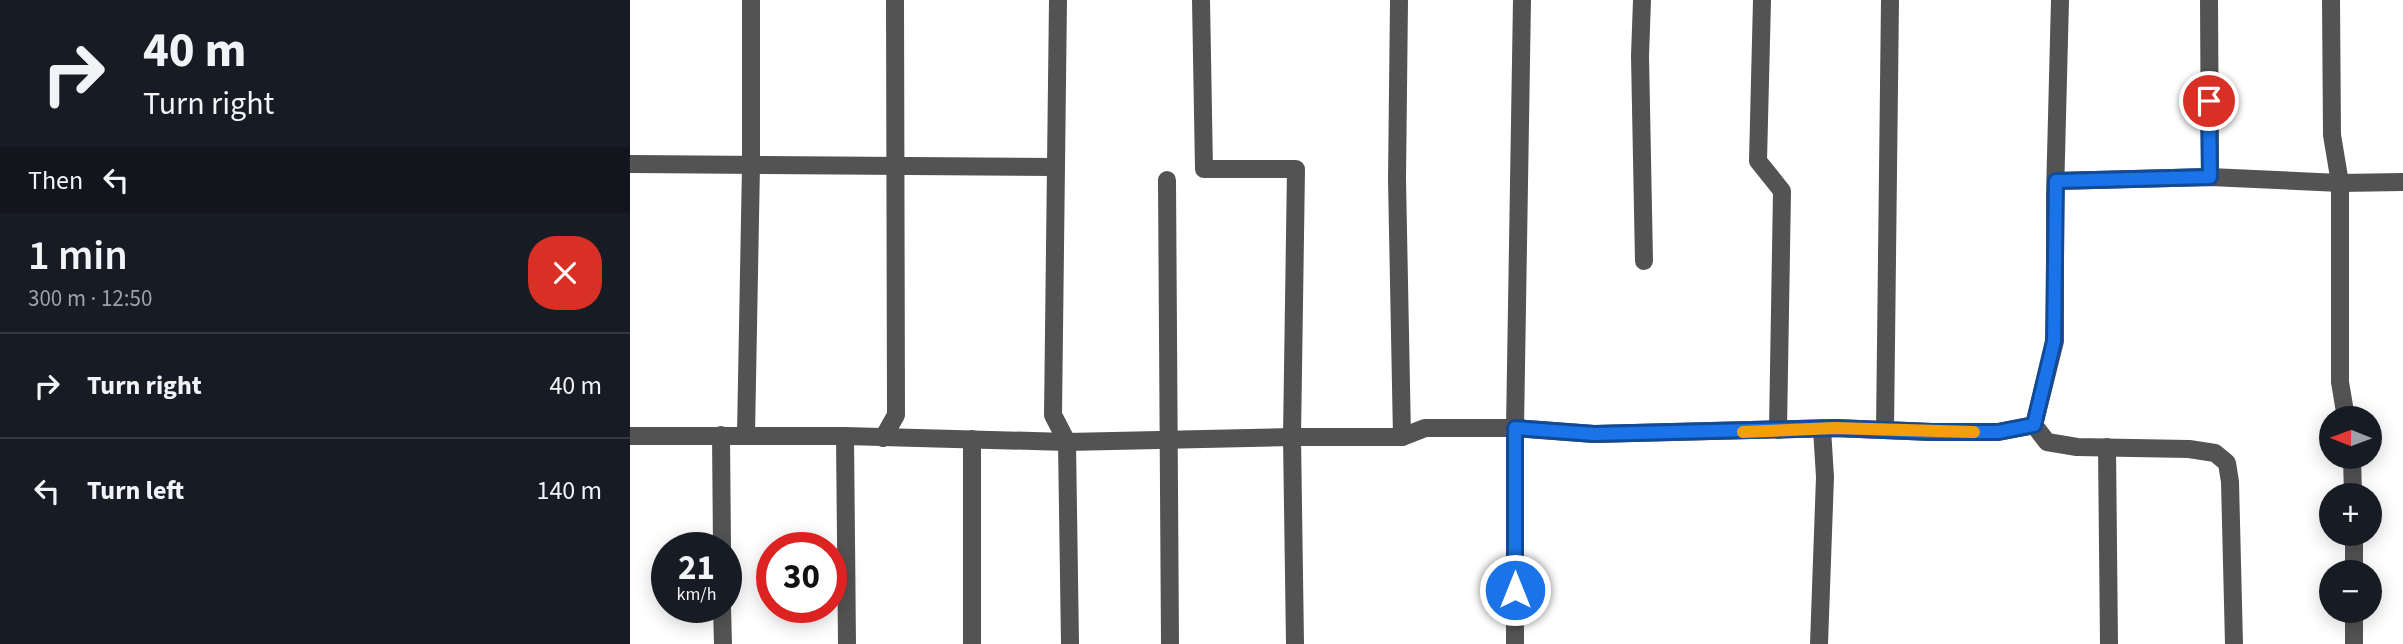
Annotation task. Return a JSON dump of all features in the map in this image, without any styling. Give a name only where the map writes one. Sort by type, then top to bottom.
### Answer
[{"type":"street","points":[[746,435],[751,0]]},
{"type":"street","points":[[883,438],[896,415],[895,0]]},
{"type":"street","points":[[1058,0],[1053,415],[1067,442],[1070,644]]},
{"type":"street","points":[[1201,0],[1204,169],[1296,169],[1292,437],[1295,644]]},
{"type":"street","points":[[1515,644],[1515,428],[1522,0]]},
{"type":"street","points":[[1642,0],[1640,56],[1644,261]]},
{"type":"street","points":[[1762,0],[1758,161],[1782,191],[1778,430]]},
{"type":"street","points":[[1885,430],[1890,0]]},
{"type":"street","points":[[2034,425],[2054,341],[2060,0]]},
{"type":"street","points":[[2209,0],[2210,177]]},
{"type":"street","points":[[2331,0],[2332,135],[2340,183],[2340,382],[2344,406]]},
{"type":"street","points":[[1399,1],[1397,179],[1402,437]]},
{"type":"street","points":[[630,164],[1055,167]]},
{"type":"street","points":[[2056,181],[2210,177],[2340,183],[2403,182]]},
{"type":"street","points":[[1167,180],[1170,644]]},
{"type":"street","points":[[630,436],[845,436],[1067,442],[1402,437],[1425,428],[1515,428],[1594,434],[1822,429],[1998,432],[2034,425]]},
{"type":"street","points":[[2034,425],[2047,442],[2077,447],[2189,449],[2215,453],[2227,463],[2231,482],[2234,644]]},
{"type":"street","points":[[1819,644],[1825,477],[1822,429]]},
{"type":"street","points":[[721,435],[722,532]]},
{"type":"street","points":[[845,436],[847,644]]},
{"type":"street","points":[[972,439],[972,644]]},
{"type":"street","points":[[2107,447],[2109,644]]},
{"type":"street","points":[[722,623],[723,644]]},
{"type":"street","points":[[2354,623],[2354,644]]},
{"type":"slow traffic","points":[[1743,432],[1835,428],[1974,432]]},
{"type":"route","points":[[1515,590],[1515,428],[1594,434],[1835,428],[1998,432],[2034,425],[2054,341],[2056,181],[2210,177],[2209,101]]}]
